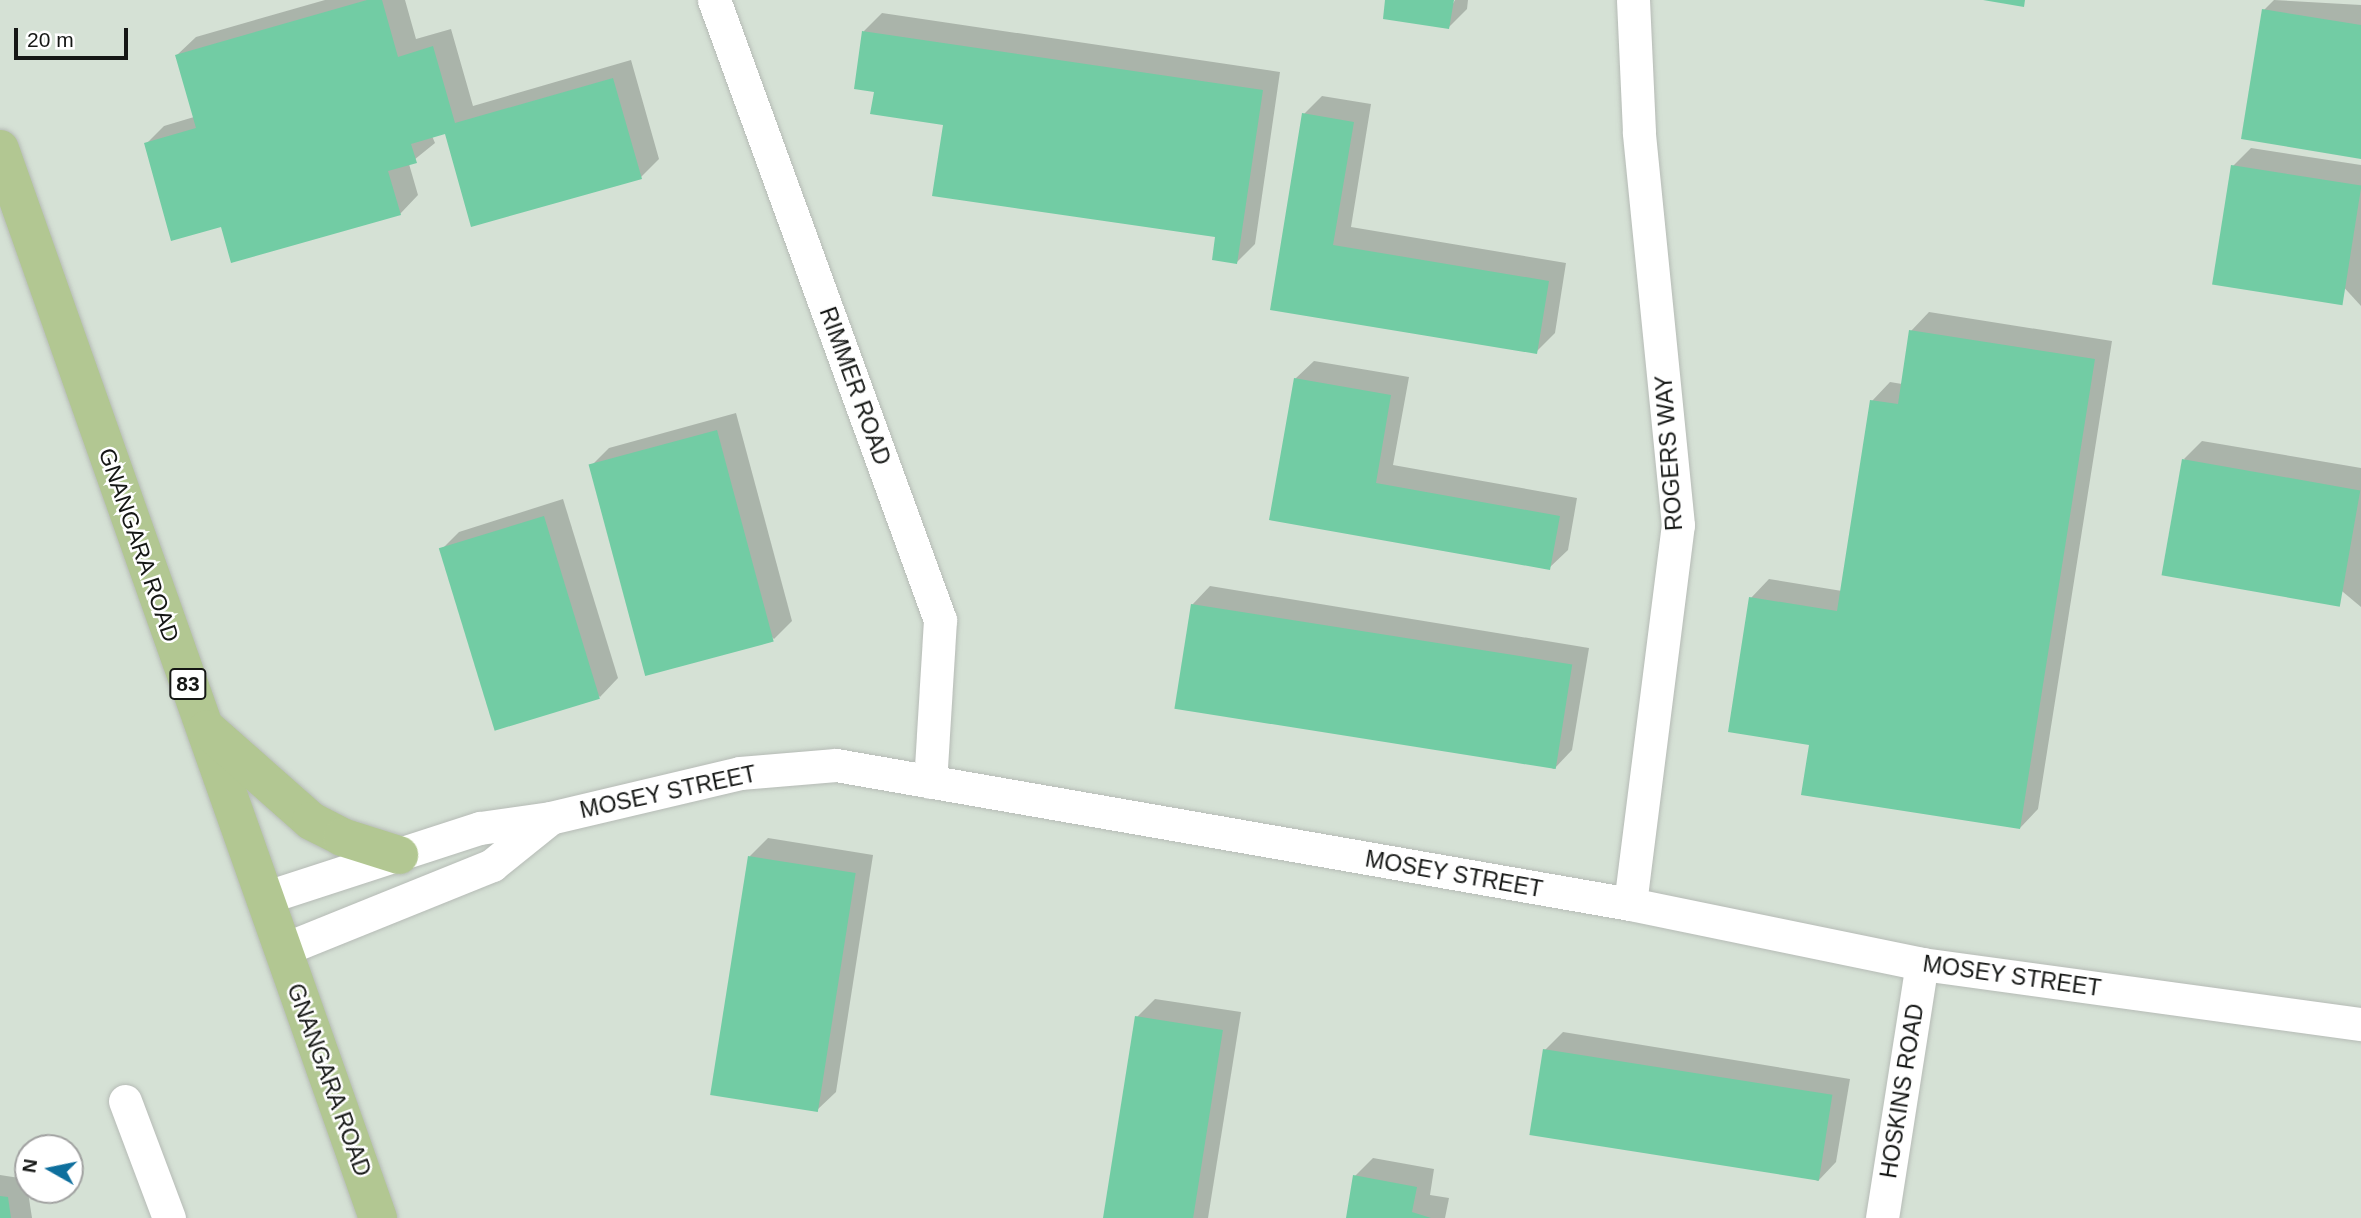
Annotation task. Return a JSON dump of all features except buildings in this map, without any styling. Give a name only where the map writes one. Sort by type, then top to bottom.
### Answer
[{"type":"main road","name":"GNANGARA ROAD","points":[[0,149],[378,1218]]},
{"type":"main road","points":[[202,725],[311,821],[342,837],[399,855]]},
{"type":"street","name":"RIMMER ROAD","points":[[713,0],[940,620],[929,782]]},
{"type":"street","name":"ROGERS WAY","points":[[1630,904],[1678,525],[1639,132],[1633,0]]},
{"type":"street","name":"MOSEY STREET","points":[[264,898],[480,828],[550,818],[740,773],[836,765],[1630,904],[1922,964],[2361,1024]]},
{"type":"street","name":"MOSEY STREET","points":[[282,950],[492,865],[550,818]]},
{"type":"street","name":"HOSKINS ROAD","points":[[1882,1218],[1922,964]]},
{"type":"street","points":[[125,1101],[169,1218]]},
{"type":"shaded area","points":[[0,0],[2361,0],[2361,1218],[0,1218]]}]
